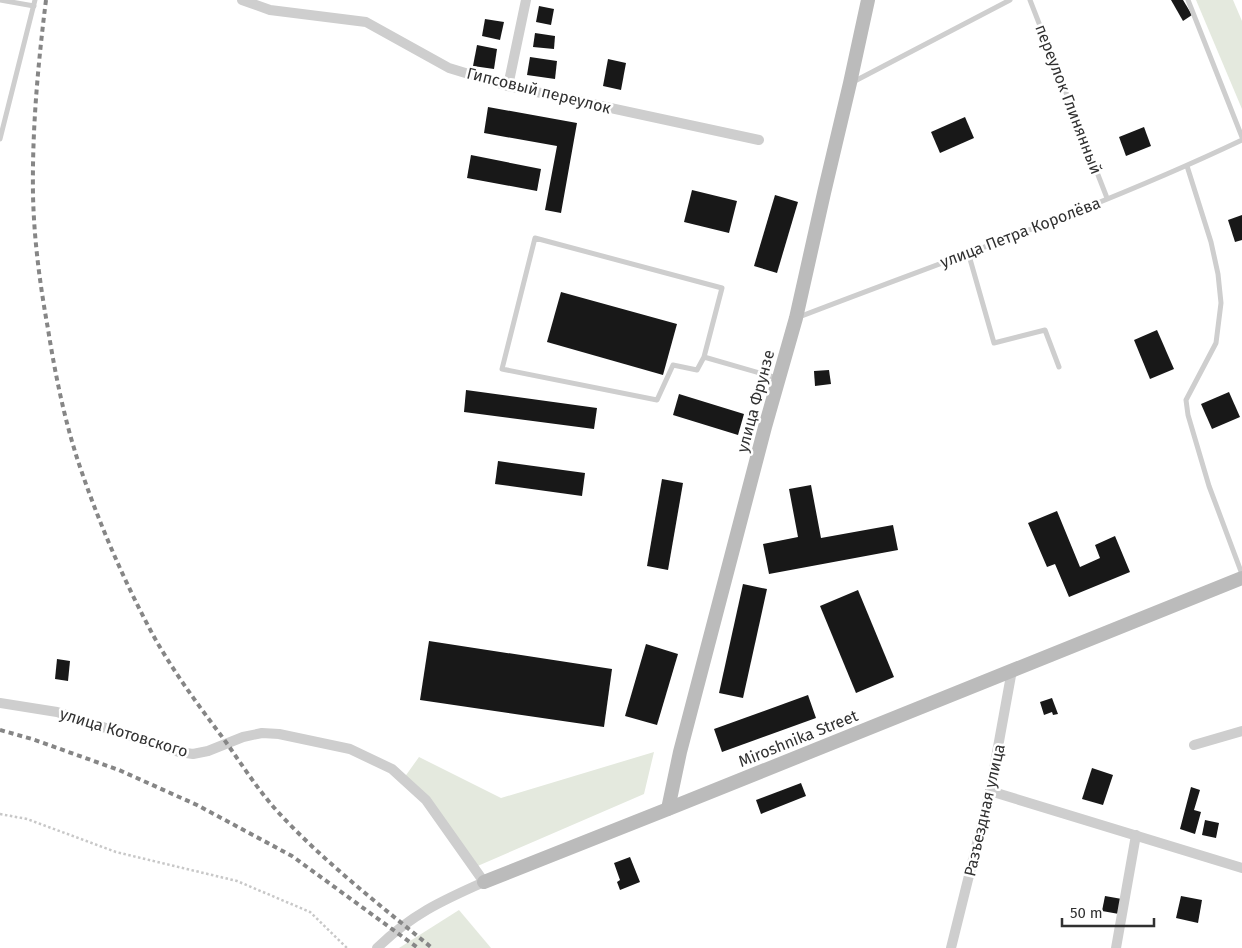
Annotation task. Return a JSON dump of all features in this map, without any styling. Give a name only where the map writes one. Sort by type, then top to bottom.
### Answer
[{"type":"main road","name":"улица Фрунзе","points":[[668,809],[680,752],[778,378],[796,318],[868,0]]},
{"type":"main road","name":"Miroshnika Street","points":[[484,882],[1242,576]]},
{"type":"street","name":"Гипсовый переулок","points":[[242,0],[270,10],[366,22],[449,68],[508,86],[758,140]]},
{"type":"street","points":[[508,86],[526,0]]},
{"type":"street","name":"Разъездная улица","points":[[951,948],[990,791],[1012,670]]},
{"type":"street","name":"улица Котовского","points":[[0,703],[57,712],[179,752],[193,754],[208,751],[243,737],[262,733],[279,734],[350,750],[392,769],[426,800],[484,882]]},
{"type":"street","points":[[1194,744],[1242,732]]},
{"type":"street","points":[[990,791],[1242,868]]},
{"type":"street","points":[[1116,948],[1136,835]]},
{"type":"street","name":"Miroshnika Street","points":[[377,948],[395,931],[421,912],[438,902],[484,882]]},
{"type":"lane","points":[[0,0],[34,3],[0,139]]},
{"type":"lane","points":[[850,83],[1010,0]]},
{"type":"lane","name":"переулок Глинянный","points":[[1030,0],[1107,198]]},
{"type":"lane","points":[[1188,0],[1242,138]]},
{"type":"lane","name":"улица Петра Королёва","points":[[796,318],[1187,166],[1242,138]]},
{"type":"lane","points":[[1187,166],[1211,242],[1218,274],[1221,303],[1216,343],[1186,400],[1188,415],[1209,486],[1242,576]]},
{"type":"lane","points":[[535,238],[722,288],[704,357],[697,370],[673,365],[657,400],[502,370],[535,238]]},
{"type":"lane","points":[[968,252],[994,343],[1045,330],[1059,367]]},
{"type":"lane","points":[[704,357],[778,378]]},
{"type":"path","points":[[0,814],[27,819],[116,852],[237,881],[310,912],[347,948]]},
{"type":"shaded area","points":[[1196,0],[1233,0],[1242,21],[1242,109]]},
{"type":"shaded area","points":[[654,752],[644,794],[473,868],[404,778],[419,757],[501,798]]},
{"type":"shaded area","points":[[459,910],[491,948],[399,948]]},
{"type":"building","points":[[1171,0],[1183,0],[1192,15],[1183,21]]},
{"type":"building","points":[[539,6],[554,9],[551,25],[536,22]]},
{"type":"building","points":[[485,19],[504,22],[500,40],[482,36]]},
{"type":"building","points":[[535,33],[555,36],[554,49],[533,47]]},
{"type":"building","points":[[477,45],[497,49],[494,69],[473,66]]},
{"type":"building","points":[[530,57],[557,61],[555,79],[527,75]]},
{"type":"building","points":[[608,59],[626,63],[621,90],[603,86]]},
{"type":"building","points":[[488,107],[577,123],[561,213],[545,210],[557,146],[484,133]]},
{"type":"building","points":[[965,117],[974,138],[940,153],[931,132]]},
{"type":"building","points":[[1144,127],[1151,146],[1126,156],[1119,137]]},
{"type":"building","points":[[471,155],[541,169],[537,191],[467,178]]},
{"type":"building","points":[[692,190],[737,201],[729,233],[684,222]]},
{"type":"building","points":[[775,195],[798,202],[777,273],[754,266]]},
{"type":"building","points":[[1242,215],[1242,240],[1235,242],[1228,220]]},
{"type":"building","points":[[561,292],[677,324],[663,375],[547,342]]},
{"type":"building","points":[[1157,330],[1174,369],[1150,379],[1134,340]]},
{"type":"building","points":[[829,370],[831,384],[815,386],[814,371]]},
{"type":"building","points":[[466,390],[597,408],[594,429],[464,412]]},
{"type":"building","points":[[1229,392],[1240,417],[1212,429],[1201,404]]},
{"type":"building","points":[[679,394],[744,414],[738,435],[673,415]]},
{"type":"building","points":[[498,461],[585,473],[582,496],[495,484]]},
{"type":"building","points":[[662,479],[683,483],[668,570],[647,566]]},
{"type":"building","points":[[811,485],[821,538],[893,525],[898,550],[769,574],[763,544],[798,537],[789,489]]},
{"type":"building","points":[[1057,511],[1080,567],[1100,558],[1095,545],[1115,536],[1130,572],[1069,597],[1055,564],[1047,567],[1028,523]]},
{"type":"building","points":[[743,584],[767,589],[743,698],[719,693]]},
{"type":"building","points":[[858,590],[894,677],[856,693],[820,606]]},
{"type":"building","points":[[429,641],[612,669],[604,727],[420,700]]},
{"type":"building","points":[[646,644],[678,654],[657,725],[625,716]]},
{"type":"building","points":[[57,659],[70,661],[68,681],[55,679]]},
{"type":"building","points":[[808,695],[816,718],[722,752],[714,729]]},
{"type":"building","points":[[1052,698],[1058,714],[1053,715],[1052,712],[1044,715],[1040,702]]},
{"type":"building","points":[[1092,768],[1113,775],[1103,805],[1082,799]]},
{"type":"building","points":[[801,783],[806,796],[761,814],[756,800]]},
{"type":"building","points":[[1191,787],[1200,790],[1194,810],[1201,812],[1195,834],[1180,829]]},
{"type":"building","points":[[1205,820],[1219,823],[1216,838],[1202,835]]},
{"type":"building","points":[[630,857],[640,882],[620,890],[617,882],[620,880],[614,863]]},
{"type":"building","points":[[1105,896],[1122,899],[1119,914],[1102,911]]},
{"type":"building","points":[[1181,896],[1202,900],[1198,923],[1176,918]]},
{"type":"railway","points":[[46,0],[38,72],[33,146],[34,212],[38,262],[42,296],[64,412],[78,461],[103,528],[131,593],[153,635],[186,688],[263,794],[278,812],[333,866],[432,948]]},
{"type":"railway","points":[[0,730],[32,739],[119,770],[197,805],[292,856],[418,948]]}]
